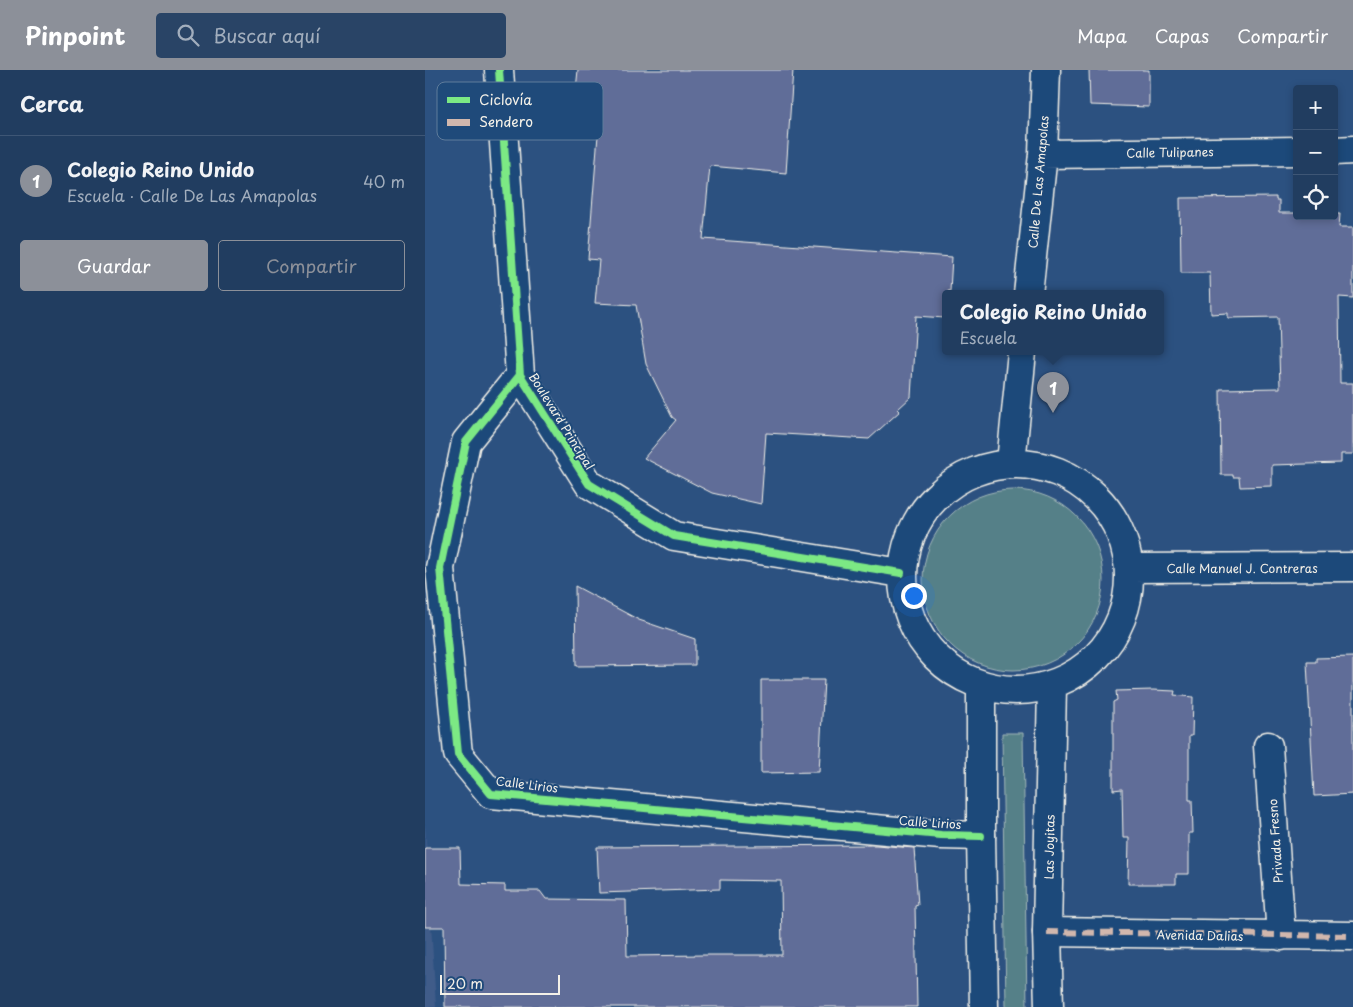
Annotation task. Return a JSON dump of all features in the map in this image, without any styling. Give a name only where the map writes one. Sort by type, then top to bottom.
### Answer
[{"type":"street","name":"Calle De Las Amapolas","points":[[1028,290],[1043,154],[1046,70]]},
{"type":"street","name":"Boulevard Principal","points":[[504,140],[519,375],[589,484],[675,536],[901,573]]},
{"type":"street","points":[[1338,151],[1353,150]]},
{"type":"street","name":"Calle Tulipanes","points":[[1043,154],[1293,151]]},
{"type":"street","points":[[1011,463],[1022,355]]},
{"type":"street","name":"Calle Lirios","points":[[519,375],[466,442],[440,568],[457,754],[491,794],[941,835],[981,836]]},
{"type":"street","points":[[1011,463],[1055,469],[1092,491],[1119,526],[1130,568],[1127,606],[1111,640],[1086,668],[1052,686],[1017,692],[981,686],[938,662],[910,622],[901,573],[911,531],[935,497],[970,473],[1011,463]]},
{"type":"street","name":"Calle Manuel J. Contreras","points":[[1130,568],[1353,567]]},
{"type":"street","points":[[981,686],[984,1007]]},
{"type":"street","name":"Las Joyitas","points":[[1049,1007],[1047,932],[1052,686]]},
{"type":"street","name":"Privada Fresno","points":[[1268,746],[1281,936]]},
{"type":"street","name":"Avenida Dalias","points":[[1047,932],[1353,936]]},
{"type":"shaded area","points":[[425,824],[436,1007],[425,1007]]},
{"type":"green space","points":[[1004,490],[1022,490],[1047,497],[1063,505],[1077,516],[1088,530],[1096,546],[1103,571],[1103,589],[1096,614],[1088,630],[1077,644],[1063,655],[1039,666],[1022,670],[1004,670],[987,666],[963,655],[943,637],[927,606],[923,589],[923,571],[927,554],[938,530],[956,510],[987,494]]},
{"type":"green space","points":[[1002,733],[1023,733],[1027,1007],[1006,1007]]},
{"type":"building","points":[[578,70],[793,70],[786,173],[710,166],[703,239],[952,257],[950,290],[942,290],[942,318],[916,316],[911,397],[898,409],[900,411],[869,439],[766,433],[761,504],[712,493],[644,458],[676,420],[672,417],[646,364],[636,305],[595,303],[599,260],[588,259],[598,140],[603,140],[603,82],[577,82]]},
{"type":"building","points":[[1089,70],[1149,70],[1149,107],[1090,105]]},
{"type":"building","points":[[1276,197],[1276,200],[1279,200],[1279,213],[1293,213],[1293,220],[1338,220],[1338,214],[1340,214],[1339,227],[1353,227],[1353,298],[1339,297],[1340,383],[1353,383],[1353,454],[1341,454],[1341,463],[1272,465],[1272,486],[1240,487],[1239,477],[1221,475],[1220,389],[1280,388],[1278,317],[1228,318],[1228,313],[1211,314],[1210,273],[1181,273],[1180,198]]},
{"type":"building","points":[[575,586],[639,620],[695,639],[695,665],[576,666]]},
{"type":"building","points":[[1353,657],[1353,794],[1314,796],[1307,662],[1316,662],[1316,658]]},
{"type":"building","points":[[761,680],[824,680],[819,772],[761,773]]},
{"type":"building","points":[[1116,691],[1175,691],[1174,695],[1193,697],[1192,736],[1189,736],[1189,800],[1192,800],[1193,833],[1189,833],[1189,874],[1176,874],[1176,884],[1128,884],[1129,838],[1123,838],[1122,789],[1113,790],[1113,702],[1117,700]]},
{"type":"building","points":[[876,845],[914,848],[918,905],[915,906],[917,1007],[445,1007],[444,927],[425,927],[425,848],[460,848],[461,884],[505,885],[505,891],[540,891],[546,899],[626,900],[627,956],[782,955],[781,881],[720,880],[720,889],[599,893],[597,847]]},
{"type":"marked path","points":[[1047,932],[1353,936]]},
{"type":"cycle path","points":[[499,70],[500,82]]},
{"type":"cycle path","points":[[504,140],[520,375],[589,484],[674,536],[901,573]]},
{"type":"cycle path","points":[[520,375],[466,442],[440,568],[458,754],[491,794],[941,835],[981,836]]},
{"type":"place","name":"Colegio Reino Unido","points":[[1053,413]]}]
